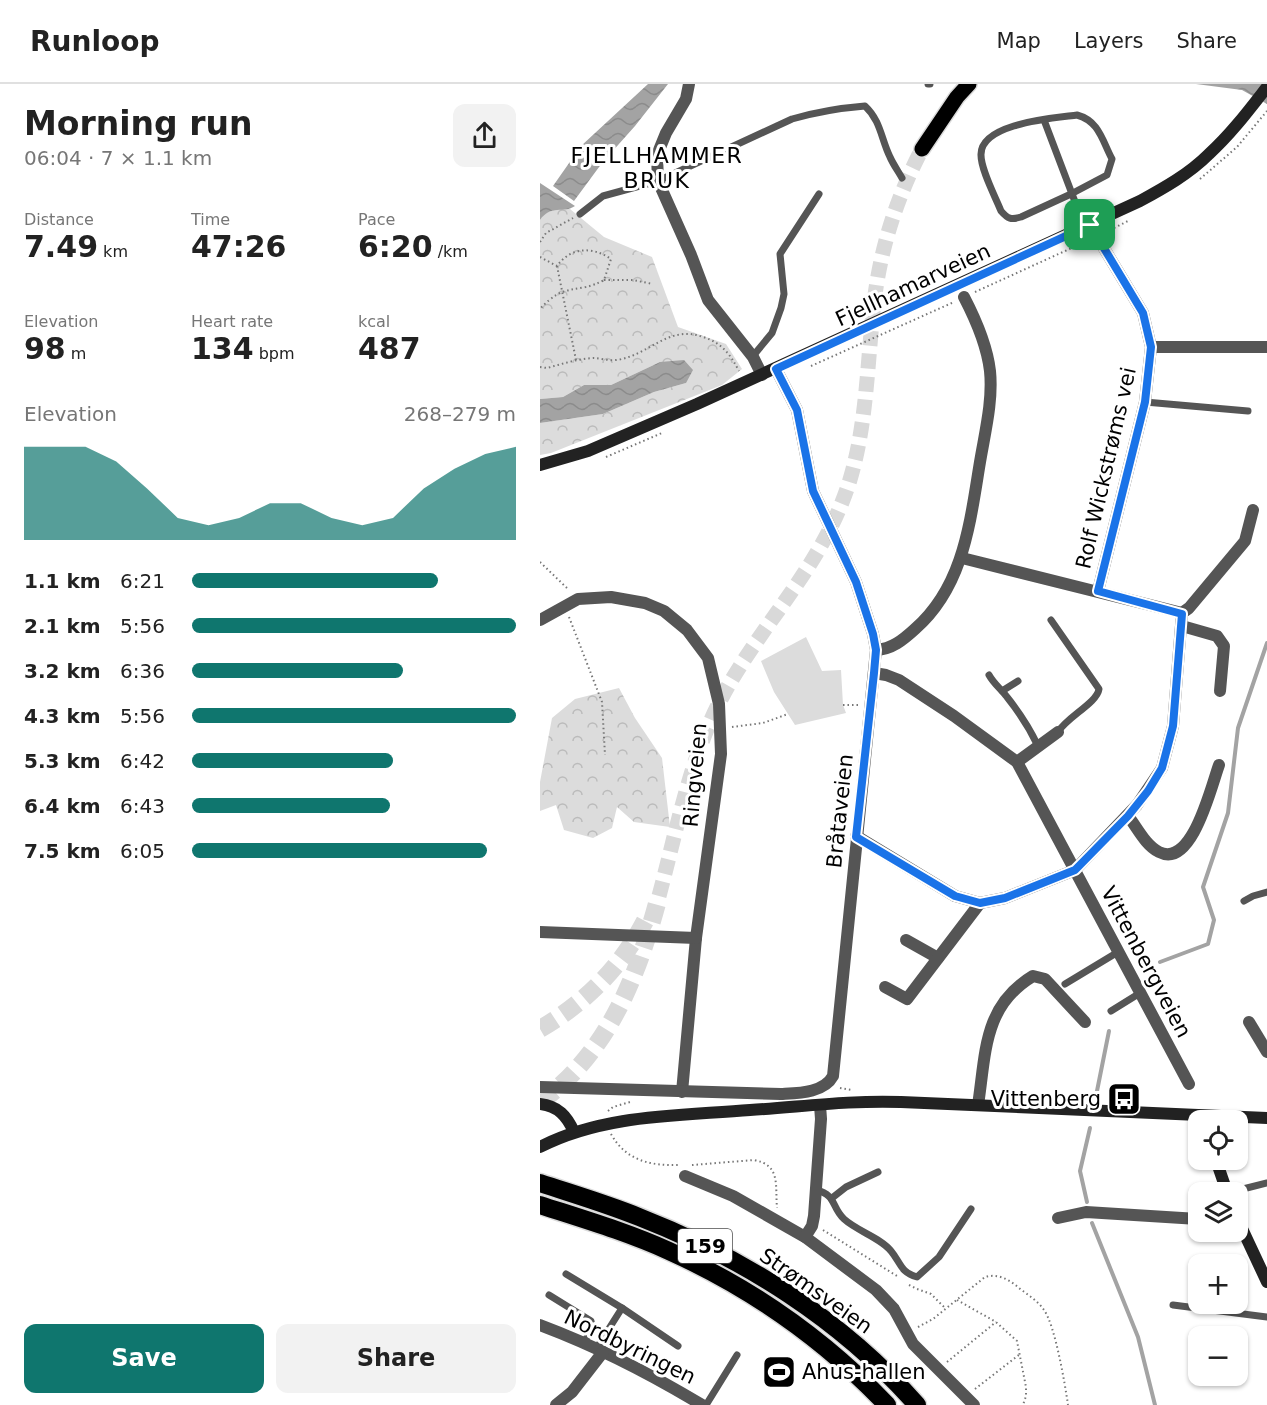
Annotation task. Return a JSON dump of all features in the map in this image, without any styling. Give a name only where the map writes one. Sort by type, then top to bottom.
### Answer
[{"type":"highway","name":"Strømsveien","points":[[540,1183],[608,1205],[668,1229],[761,1276],[844,1335],[879,1366],[917,1405]]},
{"type":"highway","name":"Strømsveien","points":[[540,1205],[604,1226],[668,1251],[732,1283],[808,1333],[856,1374],[887,1405]]},
{"type":"main road","points":[[922,149],[957,97],[969,84]]},
{"type":"main road","name":"Fjellhamarveien","points":[[540,465],[614,440],[776,369],[1140,201],[1179,179],[1208,156],[1249,111],[1267,87]]},
{"type":"main road","points":[[542,1146],[574,1132],[639,1119],[884,1101],[1188,1117]]},
{"type":"main road","points":[[540,1104],[553,1107],[563,1113],[574,1132]]},
{"type":"main road","points":[[1248,1118],[1267,1118]]},
{"type":"main road","points":[[1248,1236],[1264,1267],[1267,1282]]},
{"type":"street","points":[[689,84],[686,99],[657,155],[658,181],[692,255],[708,300],[753,356],[762,375]]},
{"type":"street","name":"Rolf Wickstrøms vei","points":[[1090,225],[1143,313],[1151,347],[1145,402],[1098,591]]},
{"type":"street","points":[[776,369],[797,410],[813,491],[856,582],[876,650],[896,645],[932,612],[952,580],[962,558],[972,509],[990,400],[990,370],[978,323],[964,297]]},
{"type":"street","points":[[1151,347],[1267,347]]},
{"type":"street","points":[[856,837],[955,896],[980,903],[1005,898],[1075,870],[1128,816],[1152,785],[1166,758],[1173,726],[1182,620],[1189,608],[1245,541],[1253,510]]},
{"type":"street","points":[[962,558],[1098,591],[1182,620],[1216,636],[1224,646],[1220,691]]},
{"type":"street","name":"Ringveien","points":[[540,620],[578,599],[611,597],[645,603],[664,611],[687,630],[708,658],[719,704],[721,754],[696,938],[682,1092]]},
{"type":"street","name":"Bråtaveien","points":[[830,1083],[835,1072],[856,837],[876,650]]},
{"type":"street","name":"Vittenbergveien","points":[[874,673],[899,680],[1017,762],[1189,1084]]},
{"type":"street","points":[[1017,762],[1058,732]]},
{"type":"street","points":[[1128,816],[1158,851],[1169,854],[1179,852],[1193,835],[1219,765]]},
{"type":"street","points":[[885,987],[907,999],[980,903]]},
{"type":"street","points":[[540,932],[696,938]]},
{"type":"street","points":[[906,940],[938,958]]},
{"type":"street","points":[[978,1105],[988,1037],[997,1010],[1022,982],[1033,976],[1045,979],[1085,1022]]},
{"type":"street","points":[[1249,1022],[1267,1052]]},
{"type":"street","points":[[540,1087],[781,1094],[812,1090],[830,1083]]},
{"type":"street","points":[[805,1237],[813,1222],[821,1119],[820,1105]]},
{"type":"street","points":[[685,1176],[733,1196],[805,1237],[886,1299],[913,1344],[970,1401]]},
{"type":"street","points":[[1058,1218],[1086,1212],[1188,1218]]},
{"type":"street","name":"Nordbyringen","points":[[540,1325],[600,1350],[699,1404]]},
{"type":"street","points":[[556,1405],[572,1392],[593,1367],[600,1350]]},
{"type":"lane","points":[[580,214],[603,196],[658,181],[792,119],[812,113],[865,106],[873,113],[879,124],[890,157],[902,178]]},
{"type":"lane","points":[[1077,115],[1094,123],[1112,159],[1107,175],[1021,217],[1012,219],[1006,217],[1001,211],[981,161],[980,151],[1006,127],[1044,120],[1077,115]]},
{"type":"lane","points":[[1044,120],[1071,194],[1090,225]]},
{"type":"lane","points":[[753,356],[772,333],[781,308],[784,294],[780,254],[819,195]]},
{"type":"lane","points":[[1145,402],[1248,411]]},
{"type":"lane","points":[[1051,620],[1099,689],[1097,696],[1067,719],[1058,732]]},
{"type":"lane","points":[[989,675],[1030,730],[1038,746]]},
{"type":"lane","points":[[1002,692],[1018,681]]},
{"type":"lane","points":[[1244,901],[1267,892]]},
{"type":"lane","points":[[1065,984],[1118,952]]},
{"type":"lane","points":[[1111,1011],[1140,993]]},
{"type":"lane","points":[[832,1198],[846,1187],[878,1172]]},
{"type":"lane","points":[[1248,1188],[1267,1183]]},
{"type":"lane","points":[[816,1190],[832,1198],[846,1221],[888,1248],[899,1266],[917,1277],[939,1257],[971,1209]]},
{"type":"lane","points":[[566,1274],[678,1346]]},
{"type":"lane","points":[[549,1295],[591,1321],[592,1327],[584,1343]]},
{"type":"lane","points":[[1173,1305],[1267,1317]]},
{"type":"lane","points":[[600,1350],[622,1308]]},
{"type":"lane","points":[[699,1404],[737,1355]]},
{"type":"path","points":[[540,242],[546,232],[580,214]]},
{"type":"path","points":[[576,361],[557,266],[564,257],[572,252],[600,252],[611,259],[604,280]]},
{"type":"path","points":[[540,257],[557,266]]},
{"type":"path","points":[[540,309],[551,296],[561,291],[594,286],[604,280],[633,280],[653,284]]},
{"type":"path","points":[[540,367],[547,368],[593,358],[615,360],[635,355],[679,333],[694,333],[715,341],[730,354],[741,376]]},
{"type":"path","points":[[540,562],[578,599]]},
{"type":"path","points":[[564,606],[602,702],[605,755]]},
{"type":"path","points":[[843,705],[870,704]]},
{"type":"path","points":[[720,719],[732,727],[763,723],[788,714]]},
{"type":"path","points":[[830,1083],[845,1089],[859,1090]]},
{"type":"path","points":[[606,1117],[613,1107],[637,1100],[645,1090]]},
{"type":"path","points":[[903,1328],[927,1324],[985,1277],[994,1276],[1013,1283],[1040,1305],[1049,1320],[1068,1405]]},
{"type":"path","points":[[957,1300],[996,1322],[1017,1341],[1026,1387],[1023,1405]]},
{"type":"path","points":[[938,1370],[996,1322]]},
{"type":"path","points":[[970,1401],[1020,1354]]},
{"type":"green space","points":[[558,208],[570,209],[604,237],[652,257],[678,327],[726,344],[742,369],[722,385],[551,453],[540,455],[540,423],[603,414],[654,392],[686,383],[660,362],[611,385],[584,385],[563,397],[540,399],[540,220],[544,214]]},
{"type":"green space","points":[[806,637],[822,671],[841,670],[843,705],[846,713],[795,725],[774,692],[761,661]]},
{"type":"green space","points":[[619,688],[635,718],[662,758],[670,827],[634,822],[617,807],[612,828],[593,838],[564,830],[556,805],[540,811],[540,782],[552,718],[575,699]]},
{"type":"water","points":[[648,84],[668,84],[602,163],[574,201],[553,186],[581,146]]},
{"type":"water","points":[[1196,84],[1267,84],[1267,104],[1242,90]]},
{"type":"water","points":[[540,183],[575,206],[548,212],[540,220]]},
{"type":"water","points":[[684,360],[693,370],[686,383],[654,392],[603,414],[540,423],[540,399],[563,397],[584,385],[611,385],[660,362]]},
{"type":"waterway","points":[[1160,962],[1208,944],[1214,920],[1203,887],[1228,813],[1238,728],[1267,643]]},
{"type":"waterway","points":[[1096,1096],[1109,1031]]},
{"type":"waterway","points":[[1087,1202],[1080,1171],[1090,1128]]},
{"type":"waterway","points":[[1092,1223],[1138,1337],[1155,1405]]},
{"type":"tunnel","points":[[659,896],[691,774],[718,705],[751,650],[806,571],[837,514],[849,483],[860,437],[875,295],[882,257],[898,202],[922,149]]},
{"type":"tunnel","points":[[540,1102],[585,1060],[618,1010],[641,954],[659,896]]},
{"type":"tunnel","points":[[540,1029],[587,996],[625,954],[645,921]]},
{"type":"place","name":"Vittenberg","points":[[1124,1099]]},
{"type":"place","name":"Ahus-hallen","points":[[779,1372]]},
{"type":"district","name":"FJELLHAMMER BRUK","points":[[657,168]]},
{"type":"route","points":[[1090,225],[1143,313],[1151,347],[1145,402],[1098,591],[1182,614],[1173,726],[1166,758],[1148,791],[1128,816],[1075,870],[1005,898],[980,903],[955,896],[856,837],[876,650],[856,582],[813,491],[797,410],[776,369],[1090,225]]}]
